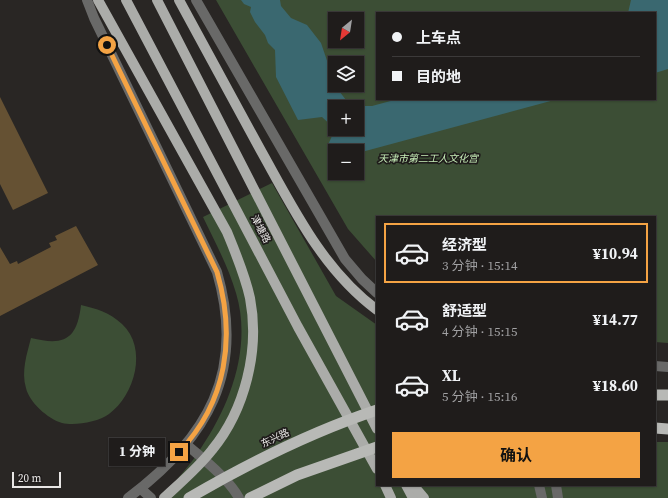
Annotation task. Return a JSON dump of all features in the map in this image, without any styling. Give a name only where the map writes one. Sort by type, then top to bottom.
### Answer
[{"type":"highway","points":[[656,395],[668,395]]},
{"type":"highway","name":"东兴路","points":[[189,498],[246,465],[275,451],[376,410]]},
{"type":"highway","points":[[250,498],[297,475],[376,447]]},
{"type":"main road","name":"津塘路","points":[[126,0],[298,327],[376,466]]},
{"type":"main road","name":"津塘路","points":[[157,0],[376,426]]},
{"type":"main road","points":[[179,0],[305,230],[333,269],[349,286],[376,309]]},
{"type":"main road","points":[[100,4],[227,232],[241,265],[250,298],[253,324],[251,355],[248,374],[234,416],[212,451],[164,498]]},
{"type":"main road","points":[[380,486],[383,498]]},
{"type":"main road","points":[[385,486],[391,498]]},
{"type":"main road","points":[[407,486],[413,498]]},
{"type":"main road","points":[[414,486],[424,498]]},
{"type":"street","points":[[87,0],[217,272],[224,296],[227,334],[226,358],[221,382],[211,408],[187,445],[141,489],[128,498]]},
{"type":"street","points":[[196,0],[345,259],[362,279],[376,292]]},
{"type":"street","points":[[656,366],[668,367]]},
{"type":"street","points":[[187,445],[226,481],[239,498]]},
{"type":"street","points":[[539,486],[542,498]]},
{"type":"street","points":[[556,486],[558,498]]},
{"type":"street","points":[[141,489],[151,498]]},
{"type":"green space","name":"天津市第二工人文化宫","points":[[216,0],[668,0],[668,343],[656,342],[656,216],[376,216],[376,261],[348,229]]},
{"type":"green space","points":[[272,183],[336,296],[376,324],[376,486],[656,486],[656,442],[668,442],[668,498],[161,498],[197,455],[212,431],[229,394],[236,374],[240,354],[242,333],[236,293],[225,264],[203,217]]},
{"type":"green space","points":[[81,305],[108,314],[122,324],[130,334],[135,346],[135,371],[126,395],[118,406],[109,414],[93,421],[80,424],[67,424],[57,421],[45,414],[31,399],[26,388],[24,369],[31,338],[52,341],[67,338],[76,326]]},
{"type":"water","points":[[241,0],[280,0],[281,6],[291,18],[307,25],[321,43],[328,64],[328,92],[340,92],[346,100],[328,100],[328,123],[322,117],[298,120],[276,77],[275,50],[268,43],[265,35],[255,22],[250,12],[251,7],[244,4]]},
{"type":"water","points":[[631,0],[668,0],[668,69],[656,73],[656,12],[628,12]]},
{"type":"water","points":[[394,100],[554,100],[364,151],[364,144],[328,144],[332,136],[364,136],[364,106],[372,106]]},
{"type":"building","points":[[0,97],[48,193],[13,210],[0,184]]},
{"type":"building","points":[[76,226],[98,265],[0,316],[0,247],[10,264],[17,261],[18,264],[51,247],[49,243],[57,240],[55,236]]},
{"type":"route","points":[[107,45],[217,272],[224,296],[227,334],[226,358],[221,382],[211,408],[187,445],[179,452]]}]
